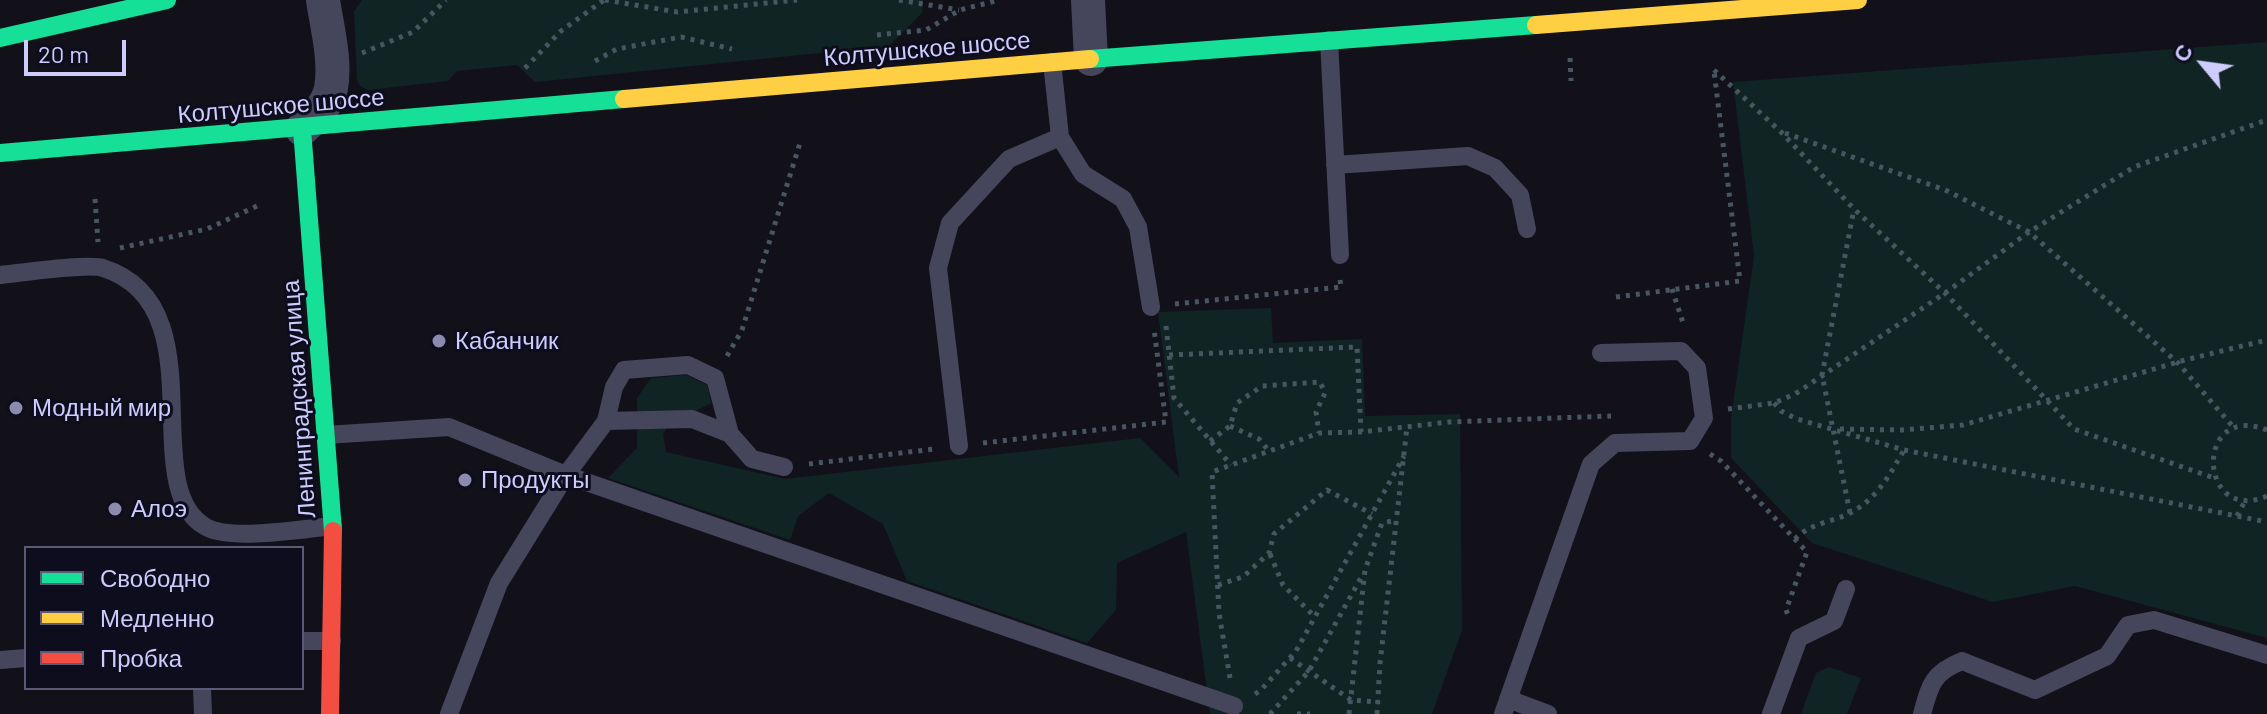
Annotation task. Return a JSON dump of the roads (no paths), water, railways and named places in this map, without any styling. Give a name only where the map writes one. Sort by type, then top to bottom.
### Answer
[{"type":"main road","points":[[0,38],[167,0]]},
{"type":"main road","name":"Колтушское шоссе","points":[[0,153],[1329,40],[1636,9],[1858,0]]},
{"type":"main road","name":"Ленинградская улица","points":[[302,129],[333,526],[330,712]]},
{"type":"street","points":[[302,129],[320,112],[331,90],[331,60],[323,0]]},
{"type":"street","points":[[1088,0],[1091,59]]},
{"type":"lane","points":[[1329,40],[1340,255]]},
{"type":"lane","points":[[1052,62],[1060,137],[1083,174],[1123,199],[1138,227],[1158,306]]},
{"type":"lane","points":[[959,446],[938,268],[950,223],[1009,159],[1060,137]]},
{"type":"lane","points":[[1335,165],[1468,156],[1495,168],[1520,195],[1527,229]]},
{"type":"lane","points":[[0,275],[100,267],[124,278],[151,301],[166,339],[178,488],[187,512],[207,528],[232,534],[333,526]]},
{"type":"lane","points":[[1548,714],[1505,707],[1591,464],[1615,443],[1690,441],[1704,418],[1697,368],[1681,351],[1601,353]]},
{"type":"lane","points":[[449,714],[499,583],[566,475],[606,421],[614,387],[624,370],[688,365],[715,378],[730,434],[752,459],[784,467]]},
{"type":"lane","points":[[606,421],[692,419],[730,434]]},
{"type":"lane","points":[[326,435],[449,427],[566,475],[1234,706]]},
{"type":"lane","points":[[1771,714],[1799,638],[1834,621],[1846,589]]},
{"type":"lane","points":[[1922,714],[1929,688],[1943,669],[1962,661],[2035,690],[2107,656],[2128,625],[2154,620],[2267,655]]},
{"type":"lane","points":[[304,641],[332,641]]},
{"type":"lane","points":[[0,660],[24,658]]},
{"type":"lane","points":[[202,690],[203,714]]},
{"type":"lane","points":[[330,712],[354,714]]},
{"type":"place","name":"Кабанчик","points":[[439,341]]},
{"type":"place","name":"Модный мир","points":[[16,408]]},
{"type":"place","name":"Продукты","points":[[465,480]]},
{"type":"place","name":"Алоэ","points":[[115,509]]}]
